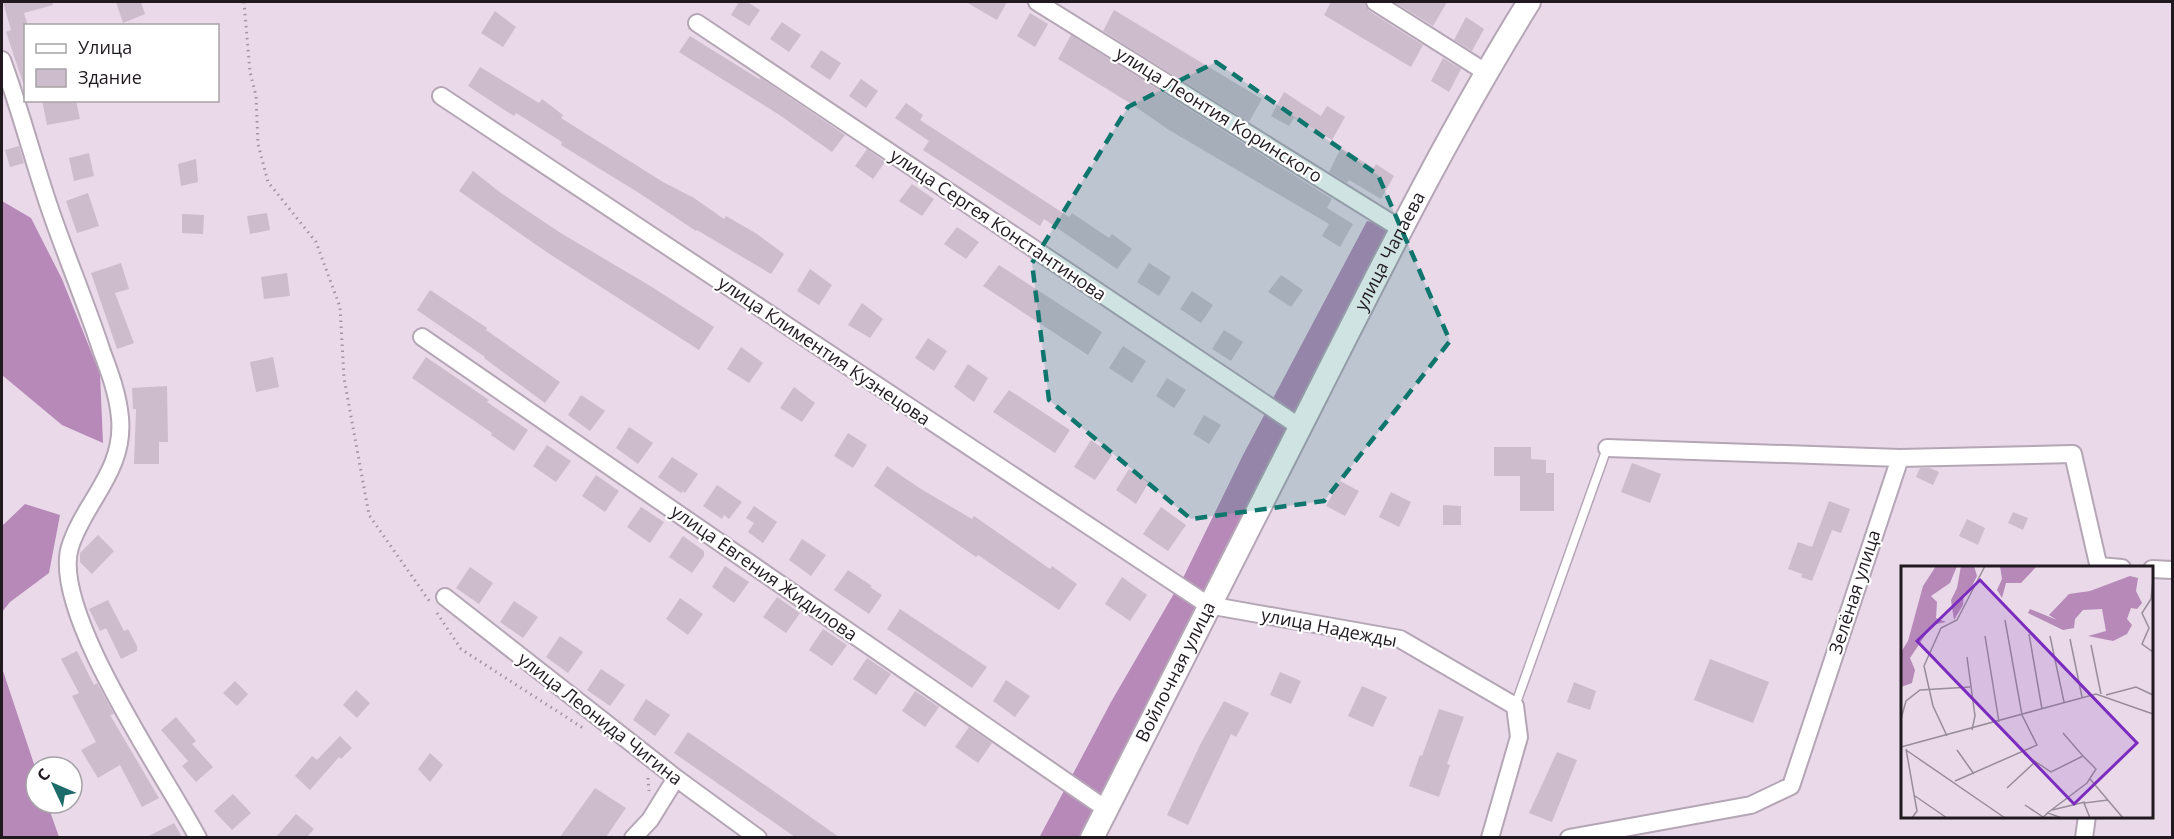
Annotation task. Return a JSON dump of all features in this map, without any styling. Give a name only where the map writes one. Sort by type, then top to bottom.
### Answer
[{"type":"street","name":"улица Леонтия Коринского","points":[[1037,2],[1401,229]]},
{"type":"street","points":[[1375,2],[1487,73]]},
{"type":"street","name":"улица Чапаева","points":[[1259,505],[1401,229],[1529,2]]},
{"type":"street","name":"улица Сергея Константинова","points":[[697,23],[1300,426]]},
{"type":"street","points":[[2,60],[52,216],[107,367],[120,419],[118,439],[109,475],[70,546],[68,574],[71,590],[93,652],[198,837]]},
{"type":"street","name":"улица Климентия Кузнецова","points":[[441,96],[1208,605]]},
{"type":"street","name":"улица Евгения Жидилова","points":[[422,337],[1106,810]]},
{"type":"street","points":[[1607,448],[1900,458],[2073,454],[2099,566]]},
{"type":"street","name":"Зелёная улица","points":[[1569,837],[1620,833],[1751,805],[1791,786],[1900,458]]},
{"type":"street","name":"Войлочная улица","points":[[1092,837],[1259,505]]},
{"type":"street","points":[[2153,569],[2172,570]]},
{"type":"street","name":"улица Леонида Чигина","points":[[445,597],[676,778],[758,837]]},
{"type":"street","name":"улица Надежды","points":[[1208,605],[1400,639],[1515,706]]},
{"type":"street","points":[[1490,837],[1519,737],[1515,706]]},
{"type":"street","points":[[633,837],[650,820],[676,778]]},
{"type":"street","points":[[2084,837],[2087,818]]},
{"type":"lane","points":[[1515,706],[1607,448]]},
{"type":"path","points":[[244,2],[250,72],[256,96],[258,144],[268,182],[316,243],[340,307],[344,378],[369,515],[461,649],[591,733]]},
{"type":"path","points":[[640,771],[648,778],[676,778]]},
{"type":"highlighted area","points":[[1216,62],[1378,175],[1450,341],[1324,501],[1191,519],[1049,400],[1032,263],[1128,107]]},
{"type":"shaded area","points":[[2,201],[31,218],[62,279],[100,374],[103,443],[62,425],[2,375]]},
{"type":"shaded area","points":[[1367,221],[1390,227],[1083,837],[1039,838],[1111,702],[1183,578],[1243,455]]},
{"type":"shaded area","points":[[25,504],[60,515],[49,573],[10,602],[2,612],[2,526]]},
{"type":"shaded area","points":[[2,668],[31,755],[24,755],[24,815],[51,815],[59,837],[2,837]]},
{"type":"building","points":[[3,2],[52,2],[53,5],[24,13],[27,24],[24,24],[24,83],[6,32],[11,30]]},
{"type":"building","points":[[116,2],[141,2],[145,14],[123,23]]},
{"type":"building","points":[[739,2],[747,2],[760,10],[749,26],[731,15]]},
{"type":"building","points":[[966,2],[1007,2],[997,20]]},
{"type":"building","points":[[1331,2],[1365,2],[1369,11],[1423,45],[1411,67],[1324,15]]},
{"type":"building","points":[[1394,2],[1447,2],[1433,26]]},
{"type":"building","points":[[1114,10],[1262,99],[1249,122],[1103,31]]},
{"type":"building","points":[[495,11],[516,27],[503,47],[481,33]]},
{"type":"building","points":[[1030,13],[1048,24],[1035,47],[1017,36]]},
{"type":"building","points":[[1466,17],[1484,29],[1472,51],[1454,40]]},
{"type":"building","points":[[782,22],[801,35],[789,52],[770,39]]},
{"type":"building","points":[[1071,35],[1332,199],[1327,208],[1353,224],[1340,247],[1322,236],[1329,224],[1169,130],[1058,59]]},
{"type":"building","points":[[690,36],[764,80],[845,135],[832,152],[778,114],[679,52]]},
{"type":"building","points":[[821,50],[841,63],[830,80],[810,67]]},
{"type":"building","points":[[1443,58],[1461,69],[1449,92],[1431,81]]},
{"type":"building","points":[[480,67],[539,103],[542,99],[563,115],[561,118],[663,182],[694,198],[724,219],[726,216],[757,234],[784,254],[771,274],[696,231],[561,145],[562,142],[516,113],[514,116],[468,86]]},
{"type":"building","points":[[861,79],[878,91],[866,108],[849,96]]},
{"type":"building","points":[[1284,92],[1321,116],[1327,106],[1345,117],[1332,140],[1294,118],[1289,126],[1271,116]]},
{"type":"building","points":[[42,102],[76,102],[80,119],[47,125]]},
{"type":"building","points":[[906,103],[923,115],[920,120],[1069,217],[1072,213],[1109,238],[1112,234],[1132,249],[1117,269],[1044,219],[1040,226],[923,150],[929,141],[895,118]]},
{"type":"building","points":[[19,146],[24,163],[10,167],[5,150]]},
{"type":"building","points":[[1341,148],[1374,168],[1376,164],[1394,176],[1381,199],[1349,180],[1347,183],[1329,172]]},
{"type":"building","points":[[867,149],[885,162],[873,179],[855,166]]},
{"type":"building","points":[[89,153],[94,176],[74,181],[69,158]]},
{"type":"building","points":[[196,159],[198,182],[181,186],[178,164]]},
{"type":"building","points":[[473,171],[559,232],[714,327],[699,350],[548,253],[459,191]]},
{"type":"building","points":[[912,184],[934,199],[922,216],[899,201]]},
{"type":"building","points":[[88,193],[99,226],[77,233],[66,201]]},
{"type":"building","points":[[267,213],[270,230],[250,234],[247,216]]},
{"type":"building","points":[[182,214],[204,215],[203,234],[182,233]]},
{"type":"building","points":[[957,227],[979,242],[966,259],[944,244]]},
{"type":"building","points":[[121,263],[129,289],[115,293],[134,343],[117,349],[91,273]]},
{"type":"building","points":[[1149,263],[1171,277],[1159,296],[1137,282]]},
{"type":"building","points":[[999,265],[1102,332],[1088,355],[983,286]]},
{"type":"building","points":[[810,269],[832,285],[819,305],[797,291]]},
{"type":"building","points":[[287,273],[290,296],[264,299],[261,277]]},
{"type":"building","points":[[1281,275],[1303,290],[1291,307],[1268,292]]},
{"type":"building","points":[[430,290],[487,328],[486,330],[560,382],[545,403],[485,357],[417,310]]},
{"type":"building","points":[[1192,291],[1213,305],[1201,323],[1180,309]]},
{"type":"building","points":[[862,303],[883,319],[870,338],[848,325]]},
{"type":"building","points":[[1224,330],[1243,342],[1231,361],[1212,349]]},
{"type":"building","points":[[928,338],[947,351],[934,371],[915,358]]},
{"type":"building","points":[[1123,346],[1146,361],[1132,383],[1109,368]]},
{"type":"building","points":[[741,347],[763,363],[749,383],[727,369]]},
{"type":"building","points":[[273,357],[279,387],[256,392],[250,362]]},
{"type":"building","points":[[426,357],[528,430],[514,451],[491,435],[492,433],[412,378]]},
{"type":"building","points":[[968,364],[988,378],[974,402],[954,387]]},
{"type":"building","points":[[1167,378],[1186,390],[1174,408],[1156,396]]},
{"type":"building","points":[[167,386],[168,442],[159,442],[159,464],[134,464],[136,409],[133,409],[132,388]]},
{"type":"building","points":[[794,387],[815,403],[802,422],[780,408]]},
{"type":"building","points":[[1009,390],[1070,430],[1055,453],[993,412]]},
{"type":"building","points":[[581,395],[605,411],[590,431],[568,415]]},
{"type":"building","points":[[1204,415],[1221,425],[1209,444],[1193,434]]},
{"type":"building","points":[[629,427],[653,443],[638,464],[616,448]]},
{"type":"building","points":[[848,433],[867,445],[853,468],[834,456]]},
{"type":"building","points":[[1091,440],[1112,455],[1095,480],[1074,467]]},
{"type":"building","points":[[547,445],[571,461],[556,482],[533,466]]},
{"type":"building","points":[[1494,447],[1531,447],[1531,459],[1546,460],[1546,473],[1554,473],[1554,511],[1520,511],[1520,476],[1494,476]]},
{"type":"building","points":[[672,457],[698,474],[685,493],[683,491],[681,493],[658,477]]},
{"type":"building","points":[[1632,463],[1661,474],[1650,503],[1621,492]]},
{"type":"building","points":[[887,466],[972,519],[974,516],[1050,569],[1052,566],[1077,584],[1059,610],[978,555],[976,557],[874,486]]},
{"type":"building","points":[[1920,468],[1930,468],[1939,472],[1933,485],[1916,477]]},
{"type":"building","points":[[1129,469],[1149,482],[1136,504],[1116,490]]},
{"type":"building","points":[[596,475],[619,491],[605,512],[582,496]]},
{"type":"building","points":[[1340,481],[1359,491],[1345,516],[1326,506]]},
{"type":"building","points":[[717,485],[742,502],[729,519],[724,515],[722,519],[703,506]]},
{"type":"building","points":[[1391,492],[1411,502],[1399,527],[1379,517]]},
{"type":"building","points":[[1829,501],[1850,509],[1841,533],[1832,530],[1812,581],[1788,569],[1798,542],[1812,547]]},
{"type":"building","points":[[1443,505],[1461,506],[1461,525],[1443,525]]},
{"type":"building","points":[[754,506],[777,522],[763,543],[748,532],[754,523],[746,518]]},
{"type":"building","points":[[641,507],[664,522],[650,543],[627,527]]},
{"type":"building","points":[[1161,507],[1186,525],[1168,551],[1143,534]]},
{"type":"building","points":[[2013,512],[2028,518],[2023,530],[2008,523]]},
{"type":"building","points":[[1967,519],[1985,528],[1978,545],[1959,536]]},
{"type":"building","points":[[98,535],[114,551],[92,574],[80,562],[80,553]]},
{"type":"building","points":[[683,536],[704,551],[704,556],[692,573],[669,557]]},
{"type":"building","points":[[802,539],[826,555],[811,576],[789,560]]},
{"type":"building","points":[[725,566],[749,582],[734,603],[712,587]]},
{"type":"building","points":[[470,567],[493,583],[479,604],[456,588]]},
{"type":"building","points":[[848,570],[882,595],[869,614],[834,590]]},
{"type":"building","points":[[1122,577],[1147,595],[1130,621],[1105,604]]},
{"type":"building","points":[[777,597],[800,613],[786,633],[763,617]]},
{"type":"building","points":[[680,598],[703,614],[688,635],[666,619]]},
{"type":"building","points":[[108,600],[124,631],[128,629],[137,646],[137,651],[121,659],[106,628],[100,631],[89,609]]},
{"type":"building","points":[[514,601],[538,617],[523,638],[500,622]]},
{"type":"building","points":[[900,609],[987,667],[972,688],[887,629]]},
{"type":"building","points":[[823,629],[847,645],[832,666],[809,650]]},
{"type":"building","points":[[560,636],[583,652],[568,673],[546,657]]},
{"type":"building","points":[[77,651],[94,685],[97,683],[114,714],[110,715],[159,798],[142,807],[120,765],[98,778],[81,750],[96,742],[72,696],[79,693],[61,659]]},
{"type":"building","points":[[867,658],[891,674],[876,695],[853,679]]},
{"type":"building","points":[[1710,659],[1769,682],[1753,723],[1694,700]]},
{"type":"building","points":[[601,669],[625,685],[610,706],[587,690]]},
{"type":"building","points":[[1280,672],[1301,681],[1291,704],[1270,695]]},
{"type":"building","points":[[1006,680],[1030,696],[1015,717],[993,701]]},
{"type":"building","points":[[235,681],[248,694],[237,706],[223,693]]},
{"type":"building","points":[[1574,682],[1596,691],[1590,710],[1567,702]]},
{"type":"building","points":[[1362,686],[1387,697],[1373,727],[1348,716]]},
{"type":"building","points":[[356,690],[370,703],[357,718],[343,705]]},
{"type":"building","points":[[915,691],[939,707],[925,727],[902,711]]},
{"type":"building","points":[[646,699],[670,715],[655,736],[633,720]]},
{"type":"building","points":[[1224,701],[1249,713],[1236,737],[1231,734],[1188,825],[1167,815]]},
{"type":"building","points":[[1439,709],[1464,717],[1447,764],[1450,765],[1439,797],[1409,786]]},
{"type":"building","points":[[176,717],[196,741],[192,744],[213,767],[196,782],[182,766],[188,761],[161,730]]},
{"type":"building","points":[[969,727],[992,743],[978,763],[955,747]]},
{"type":"building","points":[[688,732],[839,837],[795,837],[674,753]]},
{"type":"building","points":[[340,736],[352,748],[341,759],[339,757],[310,790],[295,776],[312,756],[317,760]]},
{"type":"building","points":[[1557,752],[1577,760],[1552,822],[1529,813]]},
{"type":"building","points":[[430,753],[443,765],[430,782],[418,769]]},
{"type":"building","points":[[595,788],[626,808],[606,837],[560,837]]},
{"type":"building","points":[[233,794],[251,813],[232,830],[214,811]]},
{"type":"building","points":[[296,814],[314,829],[307,837],[276,837]]},
{"type":"building","points":[[174,823],[182,837],[147,837]]}]
